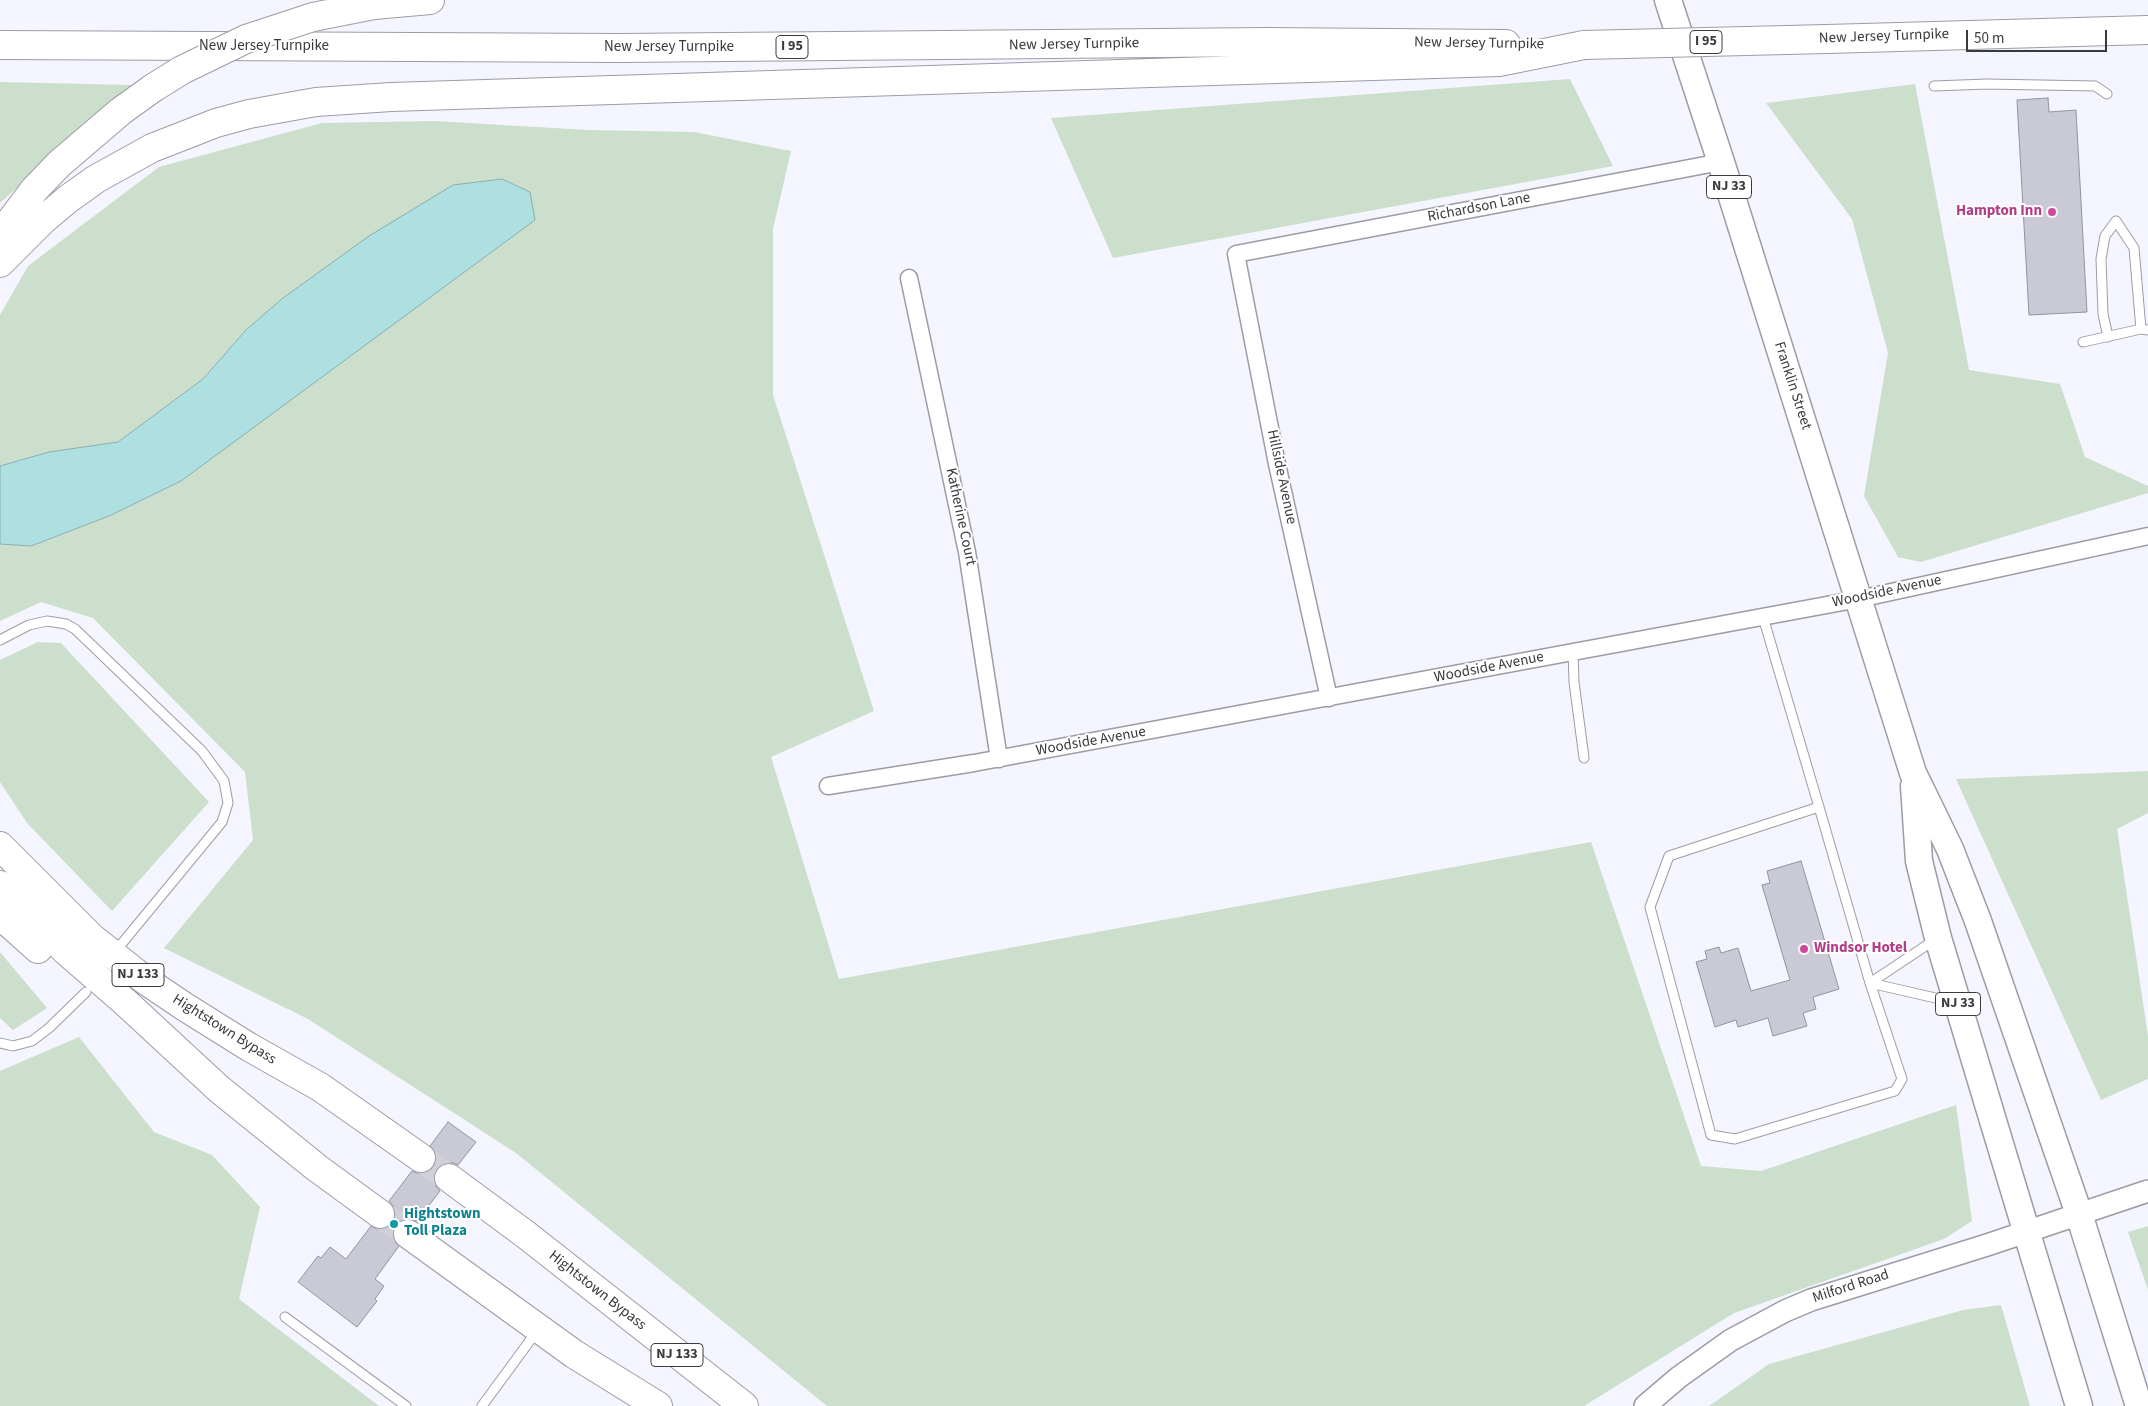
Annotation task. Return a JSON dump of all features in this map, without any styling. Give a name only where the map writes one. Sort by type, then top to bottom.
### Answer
[{"type":"highway","points":[[0,235],[34,190],[59,164],[121,111],[182,70],[246,39],[313,17],[374,5],[430,0]]},
{"type":"highway","name":"New Jersey Turnpike","points":[[0,45],[630,48],[1267,42],[1584,45],[2148,30]]},
{"type":"highway","points":[[0,263],[42,220],[68,199],[96,179],[137,156],[184,135],[224,121],[283,106],[391,97],[1499,62],[1584,45]]},
{"type":"highway","points":[[0,834],[39,886]]},
{"type":"highway","points":[[0,846],[39,886]]},
{"type":"highway","points":[[0,885],[67,952],[126,1002],[219,1089]]},
{"type":"highway","name":"Hightstown Bypass","points":[[39,886],[112,956],[184,1008],[320,1087],[421,1158]]},
{"type":"highway","points":[[0,915],[86,992],[116,1016],[219,1089],[317,1168],[380,1214]]},
{"type":"highway","name":"Hightstown Bypass","points":[[449,1178],[525,1234],[744,1406]]},
{"type":"highway","points":[[408,1234],[574,1354],[658,1406]]},
{"type":"highway","points":[[574,1354],[622,1406]]},
{"type":"main road","name":"Franklin Street","points":[[1668,0],[1721,162],[1913,773]]},
{"type":"main road","name":"NJ 33","points":[[1913,773],[1919,861],[1938,938],[2079,1406]]},
{"type":"main road","name":"NJ 33","points":[[1913,773],[1950,849],[1978,921],[2079,1214],[2139,1406]]},
{"type":"street","name":"Richardson Lane","points":[[1236,254],[1721,162]]},
{"type":"street","name":"Hillside Avenue","points":[[1236,254],[1277,464],[1329,698]]},
{"type":"street","name":"Katherine Court","points":[[909,278],[968,552],[999,758]]},
{"type":"street","name":"Woodside Avenue","points":[[828,786],[999,758],[1859,599],[2148,536]]},
{"type":"street","name":"Milford Road","points":[[1645,1406],[1704,1357],[1785,1311],[1811,1300],[2148,1191]]},
{"type":"lane","points":[[1934,86],[1987,84],[2095,86],[2106,94]]},
{"type":"lane","points":[[2083,342],[2145,330],[2134,248],[2116,221],[2105,236],[2101,259],[2104,314],[2108,337]]},
{"type":"lane","points":[[1763,617],[1819,807],[1870,984],[1902,1078],[1895,1091],[1735,1140],[1711,1135],[1650,907],[1670,856],[1819,807]]},
{"type":"lane","points":[[0,640],[29,626],[47,621],[66,624],[75,629],[202,751],[224,781],[228,803],[222,822],[112,956]]},
{"type":"lane","points":[[1573,651],[1574,682],[1584,758]]},
{"type":"lane","points":[[1870,984],[1938,938]]},
{"type":"lane","points":[[1870,984],[1958,1004]]},
{"type":"lane","points":[[0,1044],[13,1046],[32,1041],[49,1028],[86,992]]},
{"type":"lane","points":[[285,1318],[406,1406]]},
{"type":"lane","points":[[482,1406],[539,1329]]},
{"type":"green space","points":[[1570,79],[1613,166],[1113,258],[1051,118]]},
{"type":"green space","points":[[0,82],[132,85],[0,203]]},
{"type":"green space","points":[[1915,84],[1969,370],[2060,384],[2085,457],[2148,486],[2148,493],[1921,562],[1898,557],[1864,496],[1888,353],[1852,219],[1766,103]]},
{"type":"green space","points":[[434,121],[588,130],[694,132],[791,151],[773,229],[773,395],[874,711],[771,757],[839,979],[1591,842],[1701,1166],[1761,1171],[1956,1105],[1972,1221],[1944,1239],[1734,1313],[1584,1406],[827,1406],[516,1153],[308,1019],[164,948],[253,840],[245,772],[93,618],[41,602],[0,621],[0,544],[31,546],[109,516],[181,481],[530,192],[502,179],[453,185],[412,210],[283,298],[246,330],[203,379],[118,442],[49,452],[0,466],[0,315],[28,266],[159,167],[322,123]]},
{"type":"green space","points":[[38,642],[61,643],[209,802],[112,911],[27,823],[0,782],[0,660]]},
{"type":"green space","points":[[2148,771],[2148,813],[2117,829],[2148,1036],[2148,1079],[2101,1100],[1956,779]]},
{"type":"green space","points":[[0,952],[47,1008],[13,1030],[0,1018]]},
{"type":"green space","points":[[79,1037],[154,1132],[212,1155],[260,1207],[239,1299],[379,1406],[0,1406],[0,1071]]},
{"type":"green space","points":[[2148,1226],[2148,1290],[2128,1232]]},
{"type":"green space","points":[[2001,1305],[2030,1406],[1709,1406],[1769,1364],[1963,1310]]},
{"type":"water","points":[[502,179],[530,192],[535,220],[181,481],[109,516],[31,546],[0,544],[0,466],[49,452],[118,442],[203,379],[246,330],[283,298],[369,236],[453,185]]},
{"type":"building","name":"Hampton Inn","points":[[2048,98],[2049,112],[2076,110],[2087,312],[2029,315],[2017,100]]},
{"type":"building","name":"Windsor Hotel","points":[[1801,861],[1839,989],[1813,997],[1816,1009],[1803,1013],[1807,1026],[1773,1036],[1768,1018],[1738,1027],[1736,1020],[1715,1027],[1696,962],[1707,959],[1705,951],[1719,947],[1721,953],[1738,948],[1751,991],[1790,980],[1762,885],[1770,883],[1767,871]]},
{"type":"building","name":"Hightstown Toll Plaza","points":[[448,1122],[476,1142],[458,1165],[450,1162],[437,1168],[433,1177],[435,1185],[440,1191],[417,1221],[410,1219],[402,1220],[395,1225],[392,1233],[394,1240],[399,1246],[375,1279],[384,1286],[375,1299],[377,1301],[357,1327],[298,1282],[318,1256],[321,1258],[330,1247],[346,1259],[371,1226],[379,1230],[387,1228],[392,1224],[396,1215],[394,1207],[389,1201],[412,1171],[420,1174],[427,1172],[433,1167],[437,1159],[435,1152],[430,1146]]},
{"type":"tunnel","points":[[421,1158],[449,1178]]},
{"type":"tunnel","points":[[380,1214],[408,1234]]},
{"type":"place","name":"Hampton Inn","points":[[2052,212]]},
{"type":"place","name":"Windsor Hotel","points":[[1804,949]]},
{"type":"place","name":"Hightstown Toll Plaza","points":[[394,1224]]}]
